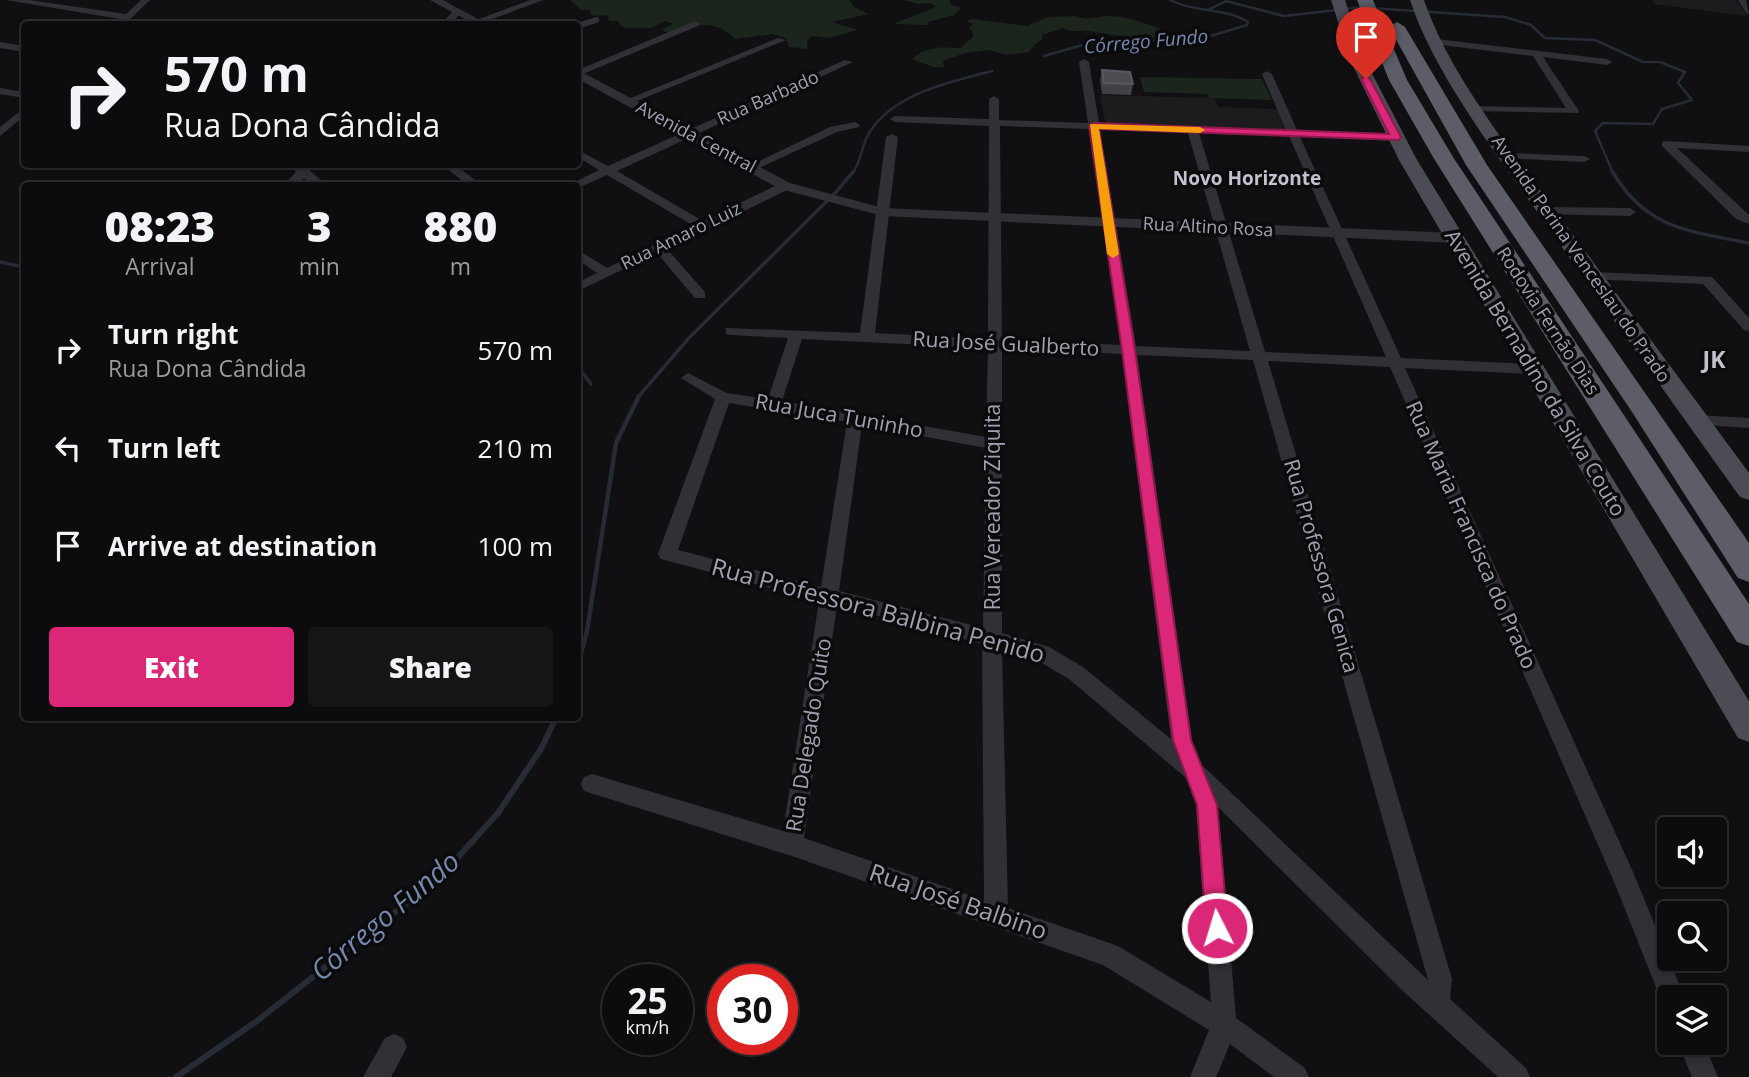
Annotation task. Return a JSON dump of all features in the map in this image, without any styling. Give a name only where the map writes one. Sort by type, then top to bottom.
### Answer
[{"type":"highway","name":"Rodovia Fernão Dias","points":[[1377,10],[1472,157],[1651,418],[1749,569]]},
{"type":"highway","name":"Rodovia Fernão Dias","points":[[1377,10],[1398,79],[1443,157],[1749,632]]},
{"type":"highway","points":[[1651,418],[1749,538]]},
{"type":"main road","name":"Avenida Perina Venceslau do Prado","points":[[1420,9],[1475,108],[1506,156],[1749,491]]},
{"type":"main road","name":"Avenida Bernadino da Silva Couto","points":[[1341,10],[1366,79],[1396,137],[1532,369],[1749,728]]},
{"type":"street","points":[[10,0],[128,17]]},
{"type":"street","points":[[123,21],[146,0]]},
{"type":"street","points":[[435,0],[474,21]]},
{"type":"street","points":[[483,21],[540,0]]},
{"type":"street","points":[[1742,0],[1749,11]]},
{"type":"street","points":[[448,21],[457,12]]},
{"type":"street","points":[[581,25],[596,20]]},
{"type":"street","points":[[581,73],[695,24]]},
{"type":"street","points":[[628,101],[781,40]]},
{"type":"street","points":[[1436,41],[1607,62]]},
{"type":"street","points":[[0,45],[21,48]]},
{"type":"street","points":[[1475,108],[1574,111],[1536,54]]},
{"type":"street","name":"Rua Barbado","points":[[581,182],[848,62]]},
{"type":"street","points":[[1084,62],[1129,350],[1182,740],[1207,805],[1223,1024],[1203,1077]]},
{"type":"street","name":"Rua Maria Francisca do Prado","points":[[1267,74],[1625,880],[1668,985]]},
{"type":"street","name":"Avenida Central","points":[[581,76],[785,186],[836,201]]},
{"type":"street","points":[[0,91],[21,94]]},
{"type":"street","name":"Rua Vereador Ziquita","points":[[993,99],[995,343],[992,640],[996,916]]},
{"type":"street","points":[[0,133],[21,114]]},
{"type":"street","points":[[895,119],[1396,137]]},
{"type":"street","points":[[753,167],[834,129],[855,125]]},
{"type":"street","name":"Rua Professora Genica","points":[[1193,130],[1220,228],[1261,356],[1440,979],[1440,993],[1435,1003]]},
{"type":"street","points":[[867,337],[892,137]]},
{"type":"street","points":[[1747,219],[1665,144],[1749,149]]},
{"type":"street","points":[[581,155],[703,226]]},
{"type":"street","points":[[1506,156],[1584,159]]},
{"type":"street","points":[[303,168],[318,182]]},
{"type":"street","points":[[452,168],[471,182]]},
{"type":"street","name":"Rua Amaro Luiz","points":[[581,286],[785,186]]},
{"type":"street","name":"Rua Altino Rosa","points":[[836,201],[883,212],[1455,238]]},
{"type":"street","points":[[1545,211],[1630,212]]},
{"type":"street","points":[[659,248],[700,295]]},
{"type":"street","points":[[581,256],[606,273]]},
{"type":"street","points":[[1593,276],[1707,280],[1749,327]]},
{"type":"street","name":"Rua José Gualberto","points":[[732,331],[1532,369]]},
{"type":"street","points":[[774,404],[796,334]]},
{"type":"street","name":"Rua Juca Tuninho","points":[[688,378],[723,397],[856,418],[993,444]]},
{"type":"street","name":"Rua Professora Balbina Penido","points":[[723,397],[667,554],[1042,653],[1067,667],[1195,772],[1435,1003],[1517,1077]]},
{"type":"street","name":"Rua Delegado Quito","points":[[792,845],[856,418]]},
{"type":"street","points":[[1696,420],[1749,423]]},
{"type":"street","name":"Rua José Balbino","points":[[592,783],[792,845],[1109,955],[1223,1024],[1296,1077]]},
{"type":"street","points":[[376,1077],[394,1047]]},
{"type":"street","points":[[1696,1055],[1705,1077]]},
{"type":"shaded area","points":[[570,0],[850,0],[854,7],[868,14],[832,22],[858,30],[828,38],[811,36],[807,41],[808,49],[789,47],[786,38],[773,34],[735,39],[720,28],[704,25],[669,33],[662,30],[673,24],[665,21],[651,28],[624,28],[617,21],[609,21],[607,15],[595,16],[590,14],[590,10],[581,10]]},
{"type":"shaded area","points":[[903,0],[950,0],[950,4],[961,8],[954,15],[928,22],[929,25],[893,24],[936,7],[931,3],[918,4]]},
{"type":"shaded area","points":[[1652,0],[1736,0],[1747,16],[1654,4]]},
{"type":"shaded area","points":[[1076,16],[1085,19],[1108,16],[1125,18],[1177,37],[1133,37],[1063,28],[1042,35],[1042,40],[1029,52],[1006,55],[989,50],[965,53],[943,61],[944,67],[933,67],[912,59],[934,48],[960,48],[973,37],[973,32],[969,29],[973,24],[967,21],[972,19],[1027,26],[1048,17]]},
{"type":"shaded area","points":[[1140,77],[1262,79],[1272,100],[1144,92]]},
{"type":"shaded area","points":[[1100,95],[1214,98],[1218,107],[1277,109],[1288,130],[1106,126]]},
{"type":"building","points":[[1102,70],[1130,72],[1133,84],[1104,83]]},
{"type":"waterway","name":"Córrego Fundo","points":[[1044,56],[1086,44],[1204,38],[1247,25],[1248,22],[1229,14],[1189,7],[1170,0]]},
{"type":"waterway","points":[[1208,10],[1226,1],[1284,16],[1363,7]]},
{"type":"waterway","points":[[1371,8],[1505,17],[1531,25],[1545,38],[1595,40],[1643,62],[1660,62],[1685,72],[1678,83],[1692,100],[1662,109],[1653,124],[1603,123],[1595,131],[1612,172]]},
{"type":"waterway","name":"Córrego Fundo","points":[[854,171],[869,133],[893,108],[924,91],[992,71]]},
{"type":"waterway","points":[[638,397],[689,338],[854,171]]},
{"type":"waterway","points":[[1612,172],[1639,205],[1654,216],[1688,230],[1749,243]]},
{"type":"waterway","points":[[0,262],[21,266]]},
{"type":"waterway","points":[[581,371],[591,384]]},
{"type":"waterway","name":"Córrego Fundo","points":[[581,654],[587,631],[616,443],[639,396]]},
{"type":"waterway","name":"Córrego Fundo","points":[[176,1077],[257,1021],[441,876],[498,813],[541,749],[555,721]]},
{"type":"slow traffic","points":[[1113,254],[1094,126],[1200,130]]},
{"type":"district","name":"Novo Horizonte","points":[[1247,178]]},
{"type":"district","name":"JK","points":[[1714,360]]},
{"type":"route","points":[[1217,928],[1207,805],[1182,740],[1129,350],[1094,126],[1396,137],[1366,79]]}]
